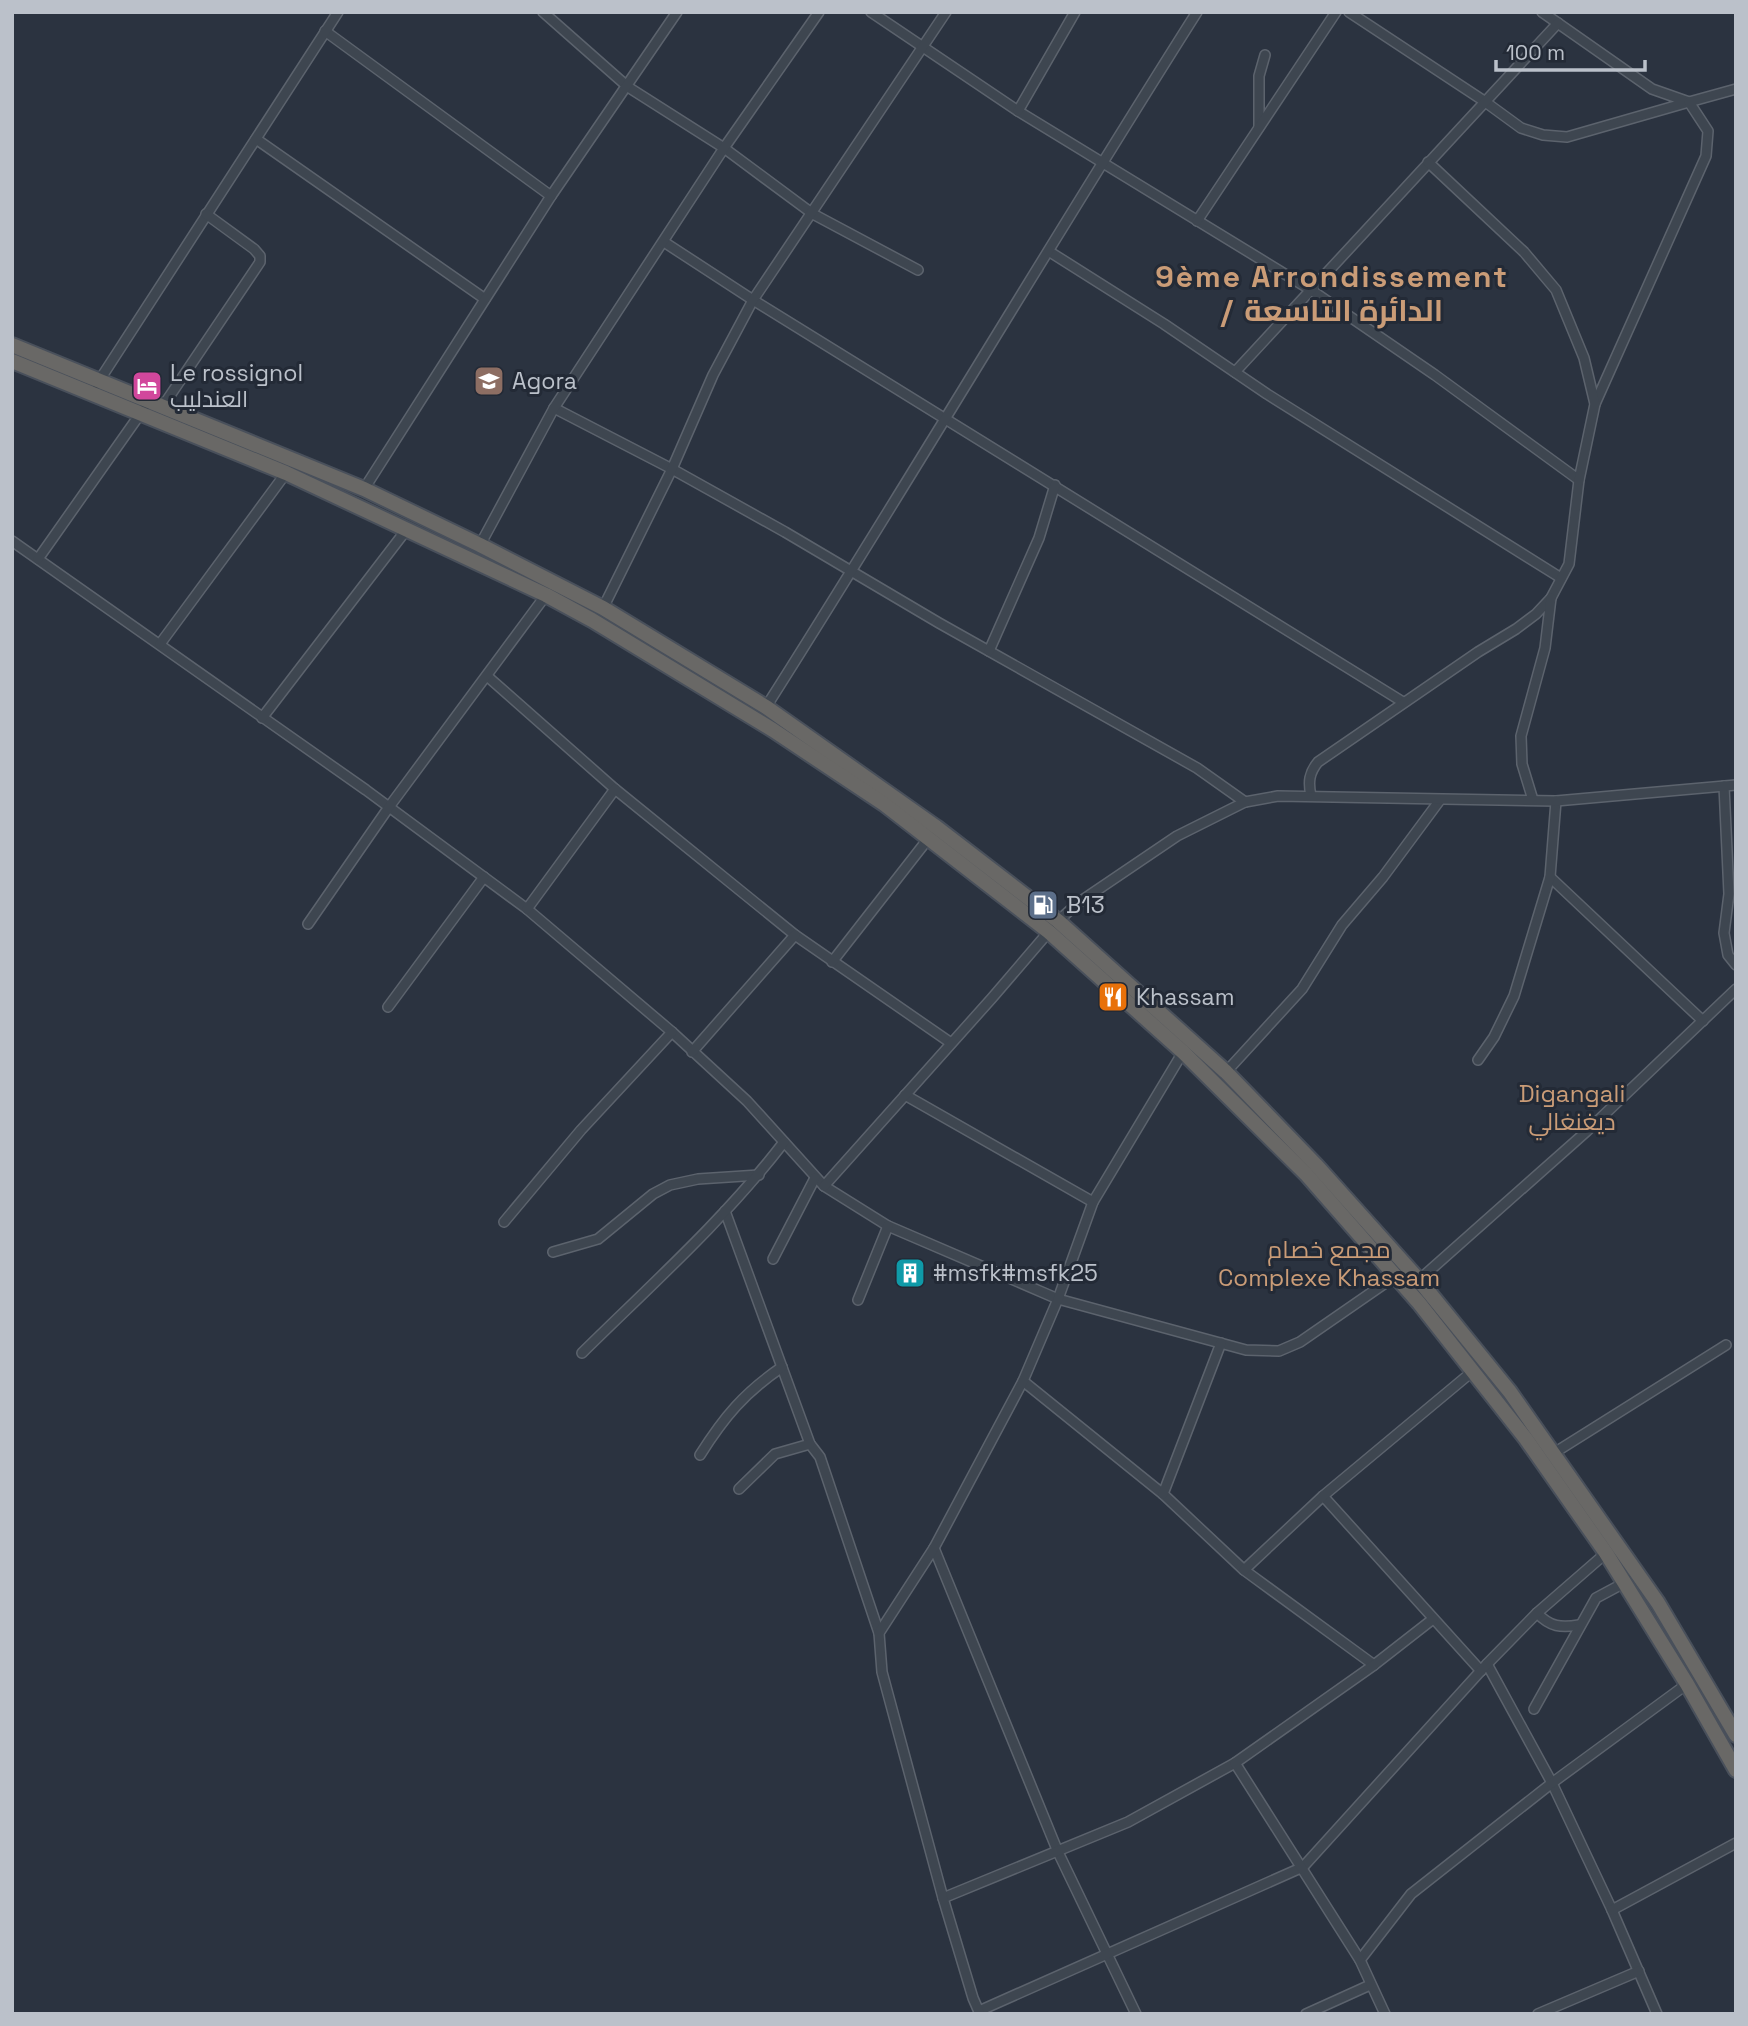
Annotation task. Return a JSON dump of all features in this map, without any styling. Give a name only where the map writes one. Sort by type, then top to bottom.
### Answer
[{"type":"highway","points":[[12,345],[95,386]]},
{"type":"highway","points":[[12,360],[151,406],[364,489],[480,544],[603,608],[766,707],[936,827],[1226,1072],[1316,1165],[1419,1280],[1510,1392],[1658,1602],[1736,1735]]},
{"type":"highway","points":[[151,406],[593,620],[773,730],[884,804],[928,839],[1053,926],[1306,1174],[1419,1303],[1526,1438],[1606,1553],[1687,1684],[1736,1770]]},
{"type":"street","points":[[95,386],[338,12]]},
{"type":"street","points":[[543,12],[628,87],[724,148],[813,214],[918,270]]},
{"type":"street","points":[[364,489],[551,196],[677,12]]},
{"type":"street","points":[[480,544],[554,408],[724,148],[819,12]]},
{"type":"street","points":[[871,12],[1018,111],[1311,290],[1435,375],[1579,480]]},
{"type":"street","points":[[603,608],[673,469],[713,374],[753,300],[946,12]]},
{"type":"street","points":[[1018,111],[1075,12]]},
{"type":"street","points":[[766,707],[1197,12]]},
{"type":"street","points":[[1197,221],[1336,12]]},
{"type":"street","points":[[1349,12],[1521,128],[1543,135],[1567,137],[1736,89]]},
{"type":"street","points":[[1311,796],[1309,778],[1311,769],[1318,762],[1516,629],[1551,598],[1569,564],[1579,480],[1595,404],[1706,156],[1709,131],[1689,102],[1652,89],[1542,12]]},
{"type":"street","points":[[1235,372],[1558,23]]},
{"type":"street","points":[[325,31],[551,196]]},
{"type":"street","points":[[1258,129],[1259,76],[1265,55]]},
{"type":"street","points":[[256,139],[485,299]]},
{"type":"street","points":[[1428,162],[1524,252],[1556,290],[1584,358],[1595,404]]},
{"type":"street","points":[[38,559],[260,262],[260,256],[254,248],[206,214]]},
{"type":"street","points":[[664,242],[753,300],[1404,702]]},
{"type":"street","points":[[1050,252],[1561,578]]},
{"type":"street","points":[[554,408],[673,469],[853,570],[989,651],[1197,768],[1245,802]]},
{"type":"street","points":[[160,644],[286,473]]},
{"type":"street","points":[[989,651],[1040,538],[1055,485]]},
{"type":"street","points":[[262,718],[407,529]]},
{"type":"street","points":[[12,541],[389,807],[527,909],[672,1031],[747,1101],[824,1186],[888,1226],[1058,1299],[1246,1350],[1279,1351],[1300,1342],[1394,1277]]},
{"type":"street","points":[[308,924],[389,807],[546,595]]},
{"type":"street","points":[[1533,800],[1522,764],[1521,736],[1545,648],[1551,598]]},
{"type":"street","points":[[487,676],[615,789],[795,935],[951,1043]]},
{"type":"street","points":[[824,1186],[1053,926],[1099,888],[1177,836],[1245,802],[1278,796],[1556,801],[1736,785]]},
{"type":"street","points":[[1724,786],[1729,894],[1724,933],[1728,955],[1736,965]]},
{"type":"street","points":[[527,909],[615,789]]},
{"type":"street","points":[[1226,1072],[1302,989],[1342,925],[1383,877],[1440,800]]},
{"type":"street","points":[[1478,1060],[1494,1037],[1514,996],[1550,877],[1556,801]]},
{"type":"street","points":[[832,962],[928,839]]},
{"type":"street","points":[[388,1007],[484,877]]},
{"type":"street","points":[[1550,877],[1703,1021]]},
{"type":"street","points":[[692,1052],[795,935]]},
{"type":"street","points":[[1419,1280],[1587,1131],[1736,989]]},
{"type":"street","points":[[505,1222],[580,1130],[672,1031]]},
{"type":"street","points":[[880,1633],[934,1548],[1023,1381],[1058,1299],[1093,1202],[1183,1052]]},
{"type":"street","points":[[905,1095],[1093,1202]]},
{"type":"street","points":[[582,1353],[725,1211],[759,1175],[784,1142]]},
{"type":"street","points":[[554,1252],[598,1239],[653,1194],[670,1185],[759,1175]]},
{"type":"street","points":[[773,1259],[815,1178]]},
{"type":"street","points":[[725,1211],[810,1444],[820,1457],[880,1633],[882,1672],[943,1898],[972,1998],[980,2013],[1303,1867],[1537,1613],[1606,1553]]},
{"type":"street","points":[[858,1300],[888,1226]]},
{"type":"street","points":[[1163,1494],[1221,1343]]},
{"type":"street","points":[[1554,1453],[1726,1345]]},
{"type":"street","points":[[700,1455],[714,1432],[755,1386],[782,1367]]},
{"type":"street","points":[[1244,1570],[1323,1496],[1473,1371]]},
{"type":"street","points":[[1023,1381],[1163,1494],[1244,1570],[1374,1665]]},
{"type":"street","points":[[739,1489],[775,1454],[810,1444]]},
{"type":"street","points":[[1323,1496],[1433,1619],[1484,1668],[1552,1783],[1657,2014]]},
{"type":"street","points":[[934,1548],[1058,1852],[1136,2014]]},
{"type":"street","points":[[1534,1709],[1596,1598],[1624,1584]]},
{"type":"street","points":[[1537,1613],[1546,1623],[1562,1628],[1579,1625]]},
{"type":"street","points":[[943,1898],[1128,1822],[1235,1763],[1374,1665],[1433,1619]]},
{"type":"street","points":[[1360,1960],[1411,1894],[1552,1783],[1687,1684]]},
{"type":"street","points":[[1235,1763],[1360,1960],[1385,2014]]},
{"type":"street","points":[[1612,1910],[1736,1843]]},
{"type":"street","points":[[1538,2014],[1639,1971]]},
{"type":"street","points":[[1306,2014],[1370,1985]]},
{"type":"place","name":"Agora","points":[[489,381]]},
{"type":"place","name":"Le rossignol العندليب","points":[[147,386]]},
{"type":"place","name":"B13","points":[[1043,905]]},
{"type":"place","name":"Khassam","points":[[1113,997]]},
{"type":"place","name":"#msfk#msfk25","points":[[910,1273]]},
{"type":"district","name":"9ème Arrondissement / الدائرة التاسعة","points":[[1332,294]]},
{"type":"district","name":"Digangali ديغنغالي","points":[[1572,1108]]},
{"type":"district","name":"مجمع خصام Complexe Khassam","points":[[1329,1264]]}]
